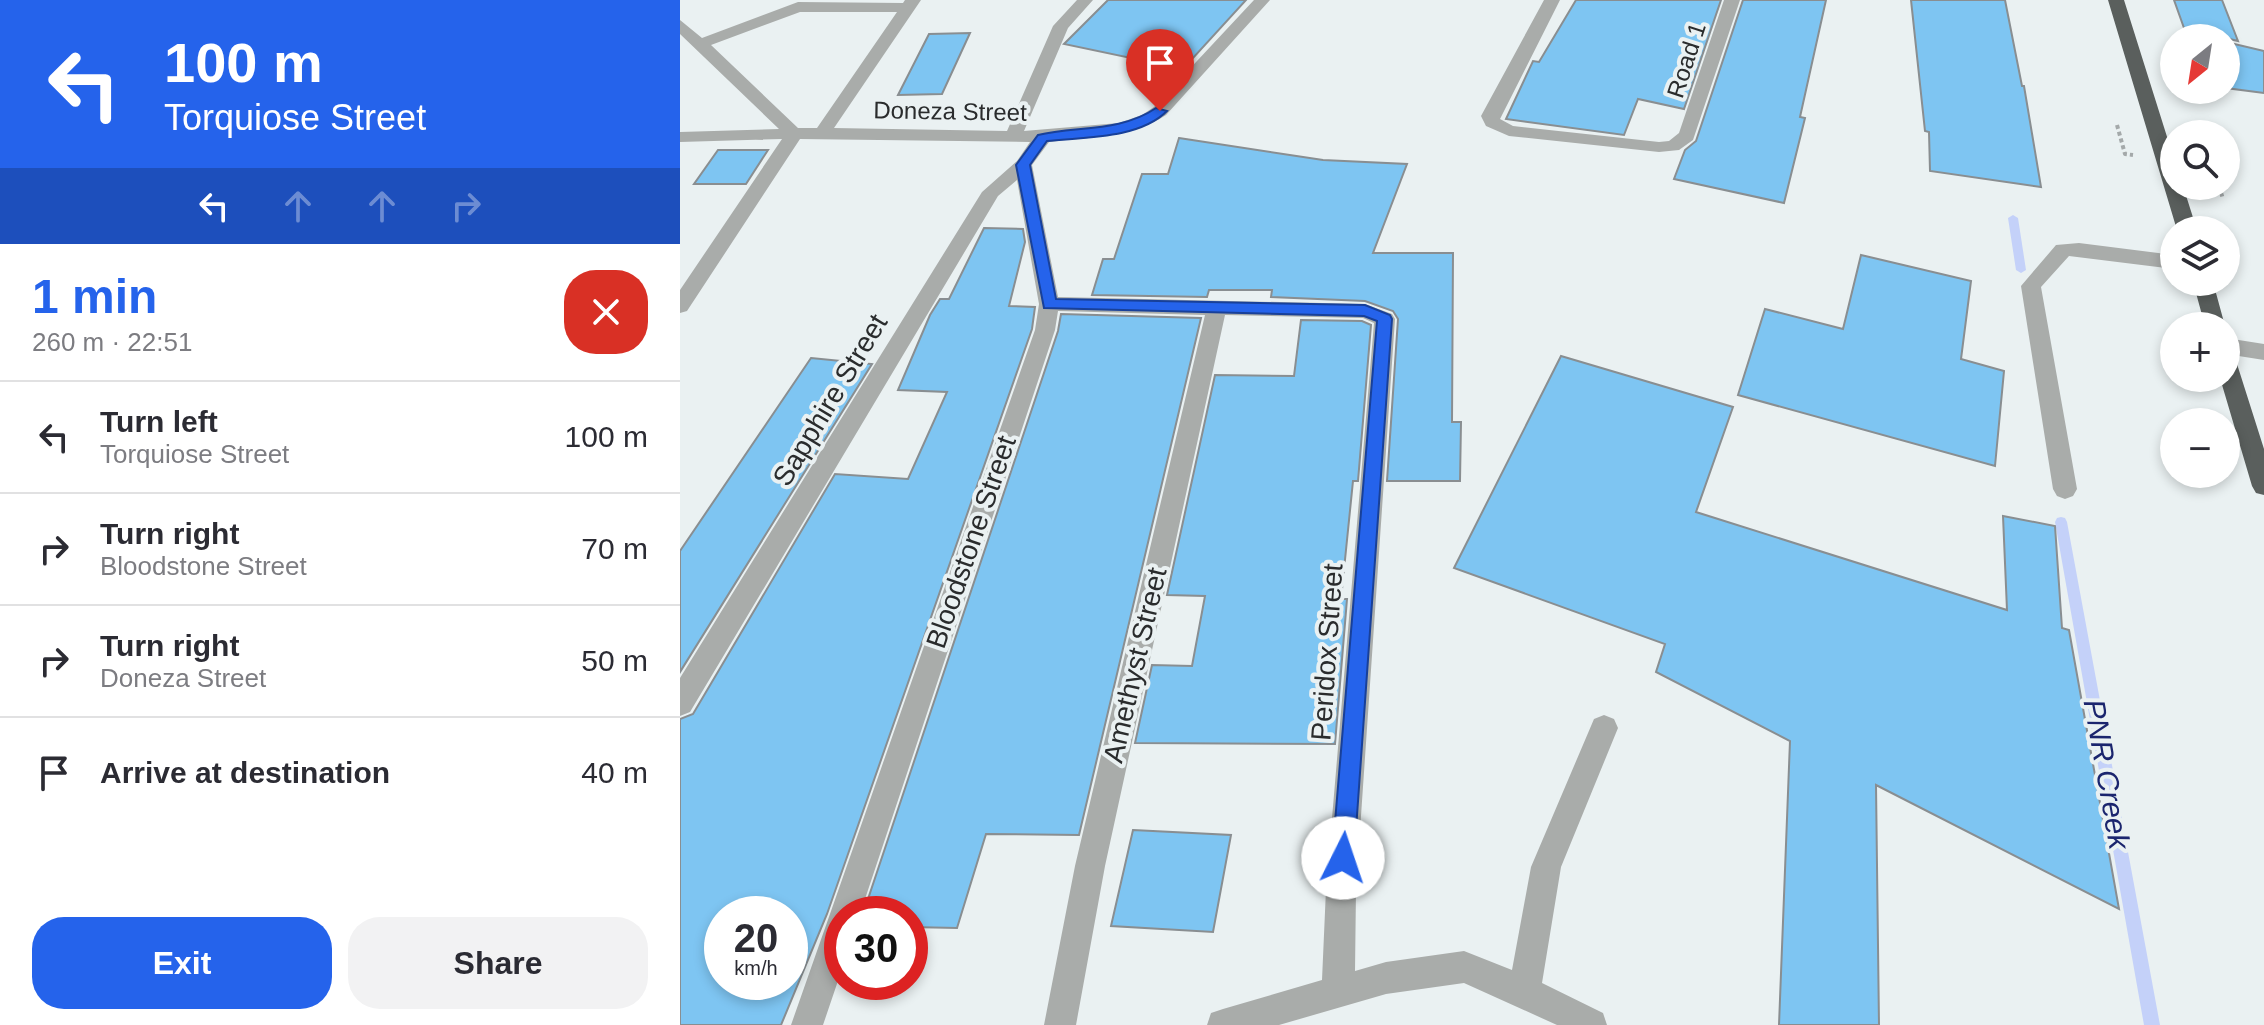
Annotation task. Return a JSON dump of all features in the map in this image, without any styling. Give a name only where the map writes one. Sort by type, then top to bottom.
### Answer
[{"type":"highway","points":[[2116,0],[2183,216]]},
{"type":"highway","points":[[2235,392],[2264,486]]},
{"type":"street","points":[[1014,135],[1061,26],[1085,0]]},
{"type":"street","name":"Doneza Street","points":[[680,137],[822,133],[1043,137],[1122,128],[1148,119],[1160,111],[1262,0]]},
{"type":"street","name":"Road 1","points":[[1552,0],[1490,116],[1492,122],[1509,131],[1659,147],[1673,146],[1687,136],[1732,0]]},
{"type":"street","points":[[700,44],[798,7],[911,4]]},
{"type":"street","points":[[822,133],[911,4]]},
{"type":"street","points":[[680,25],[794,134],[680,306]]},
{"type":"street","name":"Sapphire Street","points":[[680,703],[991,192],[1023,165],[1043,137]]},
{"type":"street","name":"Bloodstone Street","points":[[851,896],[1045,330],[1049,304],[1023,165]]},
{"type":"street","points":[[2065,489],[2031,286],[2063,250],[2079,249],[2160,260]]},
{"type":"street","points":[[1049,304],[1217,306]]},
{"type":"street","name":"Peridox Street","points":[[1217,306],[1365,311],[1385,319],[1341,889],[1338,990]]},
{"type":"street","name":"Amethyst Street","points":[[1060,1025],[1093,850],[1217,306]]},
{"type":"street","points":[[2240,348],[2264,352]]},
{"type":"street","points":[[1524,991],[1546,867],[1604,728]]},
{"type":"street","points":[[1223,1025],[1386,978],[1464,967],[1524,991],[1591,1025]]},
{"type":"street","points":[[807,1025],[824,975]]},
{"type":"path","points":[[2117,125],[2125,154]]},
{"type":"building","points":[[1108,0],[1246,0],[1183,69],[1064,44]]},
{"type":"building","points":[[1576,0],[1721,0],[1684,109],[1638,99],[1624,135],[1506,119],[1533,61],[1539,62]]},
{"type":"building","points":[[1743,0],[1826,0],[1800,117],[1805,118],[1784,203],[1674,179],[1685,150],[1696,141]]},
{"type":"building","points":[[1911,0],[2005,0],[2041,187],[1930,171],[1929,132],[1925,131]]},
{"type":"building","points":[[2174,0],[2222,0],[2231,24],[2183,24]]},
{"type":"building","points":[[970,33],[942,94],[898,95],[929,34]]},
{"type":"building","points":[[2240,45],[2264,51],[2264,93],[2240,90]]},
{"type":"building","points":[[1179,138],[1323,160],[1407,164],[1373,253],[1453,253],[1452,422],[1461,422],[1460,481],[1387,481],[1398,319],[1393,311],[1365,301],[1271,297],[1272,290],[1209,290],[1207,297],[1092,295],[1103,259],[1114,259],[1142,174],[1168,174]]},
{"type":"building","points":[[718,150],[768,150],[746,184],[694,184]]},
{"type":"building","points":[[984,228],[1023,229],[1025,242],[1009,306],[1035,307],[1032,329],[833,896],[824,896],[824,921],[808,960],[808,896],[704,896],[704,1000],[791,1000],[781,1025],[680,1025],[680,719],[693,714],[835,474],[908,479],[947,392],[898,390],[940,299],[949,299]]},
{"type":"building","points":[[1861,255],[1971,281],[1961,359],[2004,371],[1995,466],[1738,395],[1765,309],[1843,329]]},
{"type":"building","points":[[1061,314],[1201,318],[1079,835],[986,834],[957,928],[928,927],[928,896],[869,896],[1058,331]]},
{"type":"building","points":[[1301,320],[1362,321],[1371,325],[1358,481],[1353,481],[1341,599],[1347,599],[1335,744],[1135,743],[1152,665],[1192,666],[1205,596],[1167,595],[1215,375],[1294,376]]},
{"type":"building","points":[[1561,356],[1733,407],[1696,512],[2007,610],[2003,516],[2055,526],[2062,628],[2069,630],[2119,909],[1876,785],[1879,1025],[1779,1025],[1790,741],[1656,672],[1665,644],[1454,568]]},
{"type":"building","points":[[811,358],[872,364],[680,672],[680,551]]},
{"type":"building","points":[[1133,830],[1231,835],[1213,932],[1111,926]]},
{"type":"waterway","name":"PNR Creek","points":[[2013,218],[2021,270]]},
{"type":"waterway","name":"PNR Creek","points":[[2061,522],[2152,1025]]},
{"type":"route","points":[[1160,111],[1148,119],[1122,128],[1043,137],[1023,165],[1049,304],[1365,311],[1385,319],[1343,858]]}]
